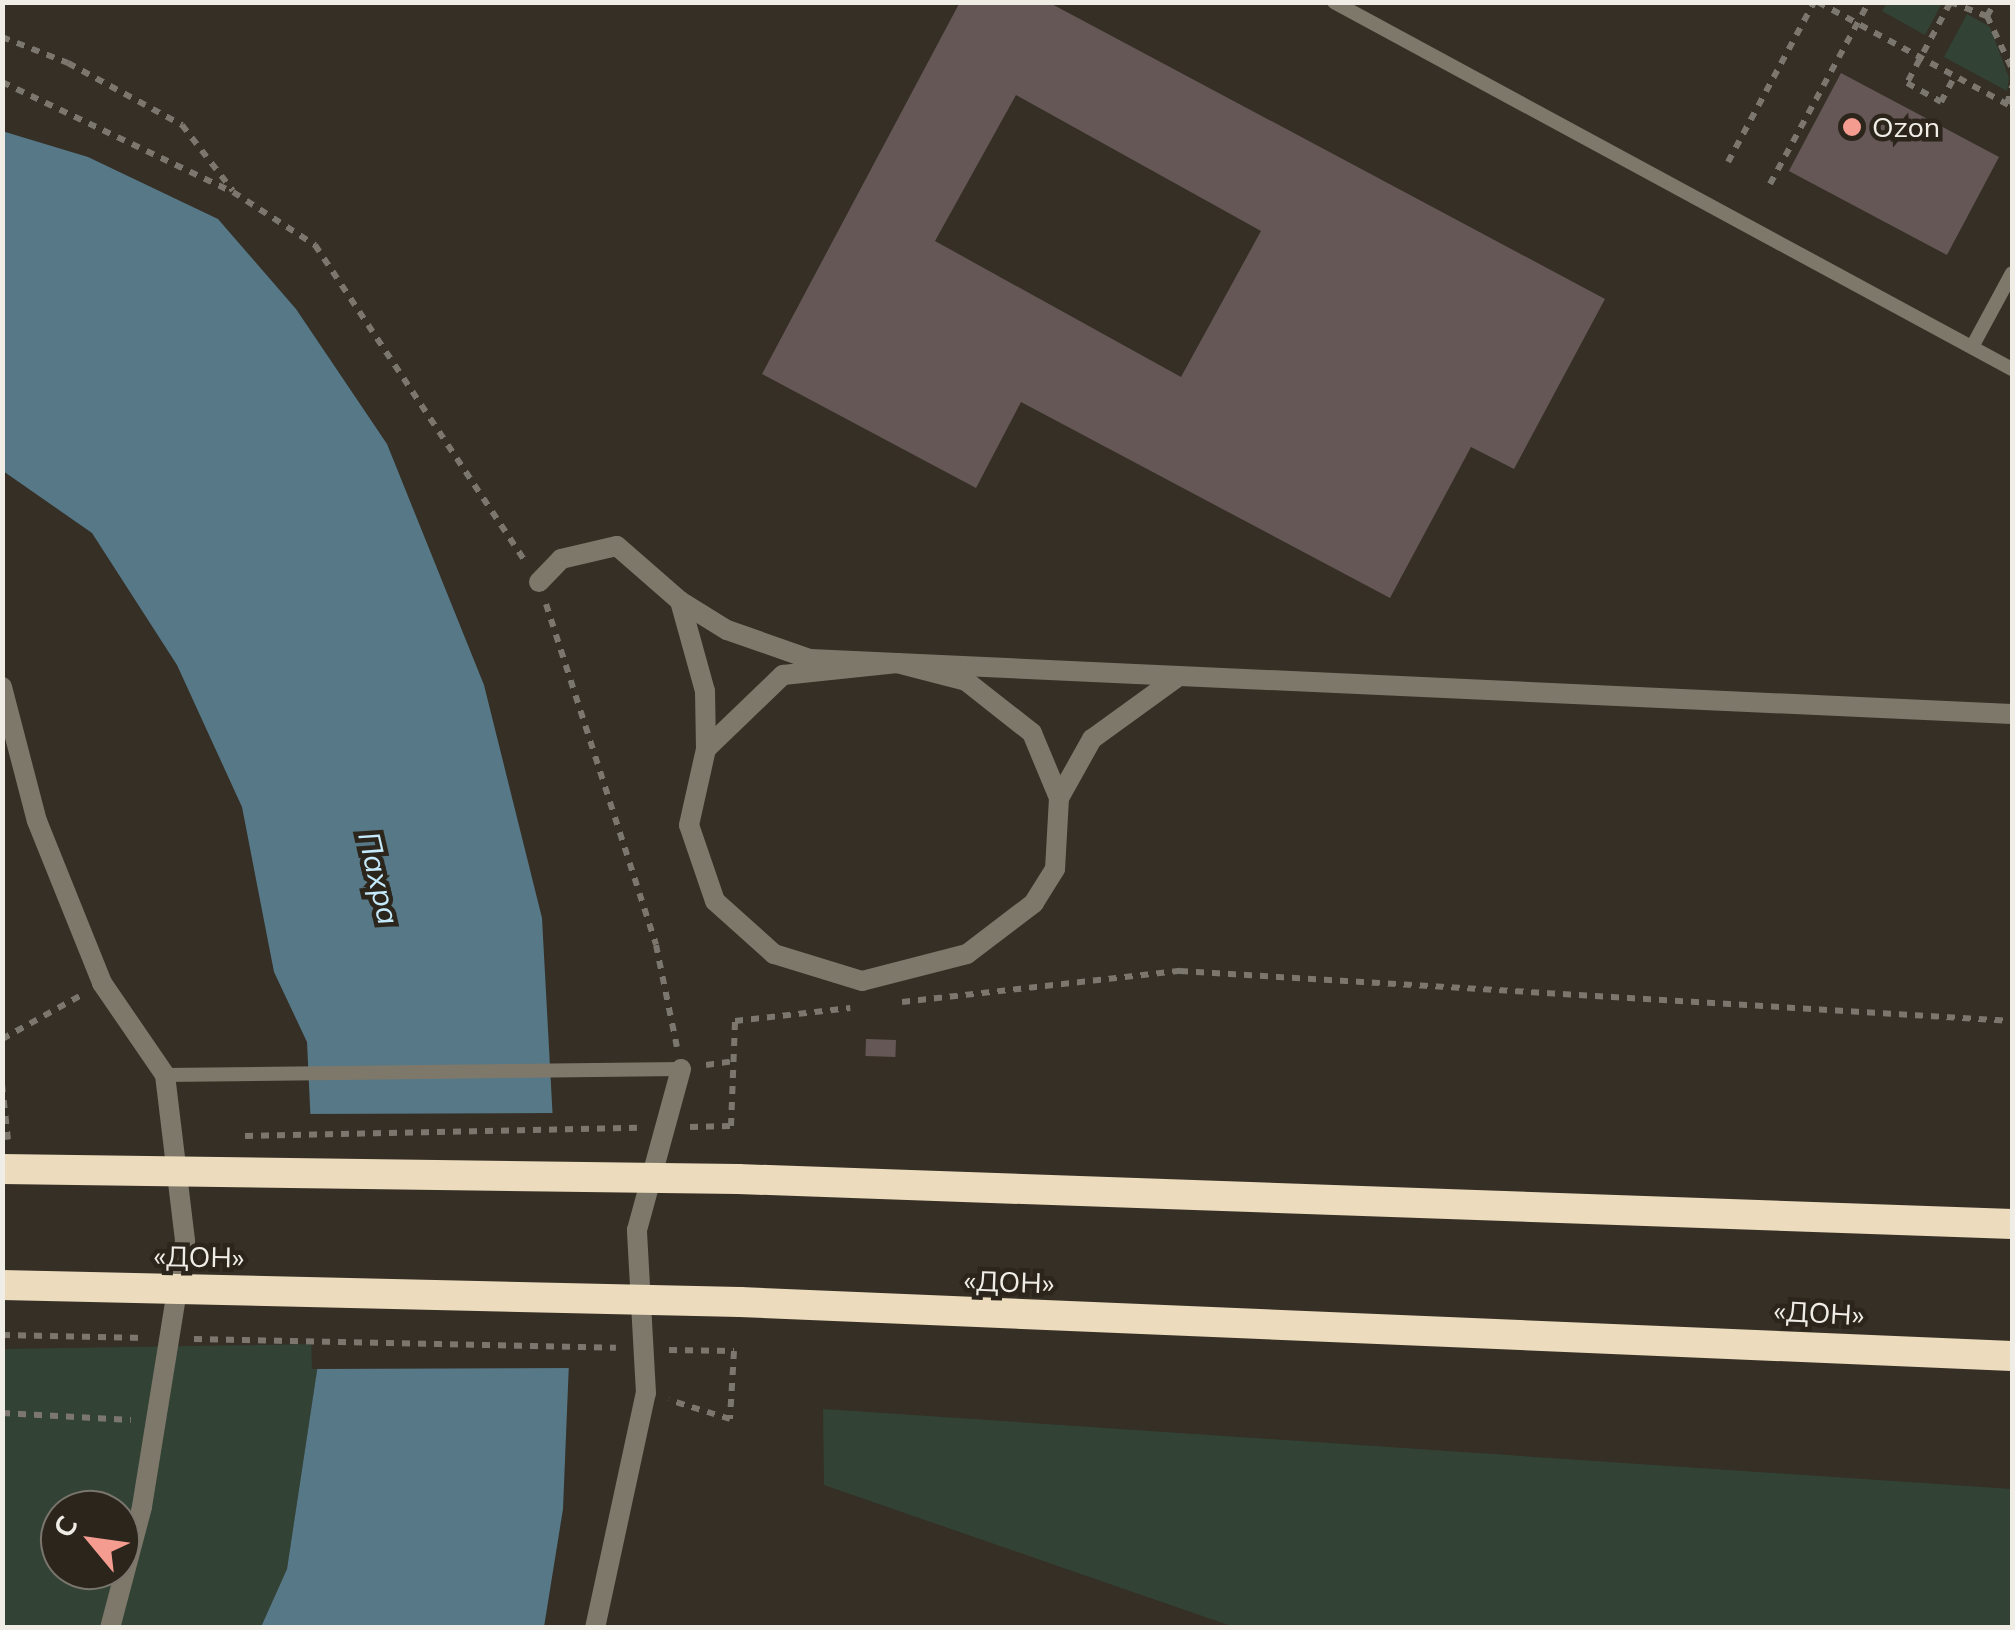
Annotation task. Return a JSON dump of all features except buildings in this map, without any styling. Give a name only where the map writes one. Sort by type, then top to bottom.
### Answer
[{"type":"highway","points":[[6,1155],[2012,1224]]},
{"type":"highway","name":"«ДОН»","points":[[2,1284],[740,1302],[2012,1356]]},
{"type":"street","points":[[539,582],[561,559],[617,546],[680,601],[727,630],[810,659],[2012,714]]},
{"type":"street","points":[[680,601],[705,691],[706,748],[689,825],[715,902],[774,954],[862,981],[967,954],[1034,903],[1055,869],[1060,798],[1092,740],[1179,676]]},
{"type":"street","points":[[706,748],[783,675],[897,663],[966,682],[1032,733],[1060,798]]},
{"type":"street","points":[[2,687],[37,822],[102,983],[166,1075],[186,1241],[142,1507],[110,1628]]},
{"type":"street","points":[[595,1628],[646,1393],[637,1230],[681,1069]]},
{"type":"lane","points":[[1334,2],[2012,369]]},
{"type":"lane","points":[[1972,347],[2012,272]]},
{"type":"lane","points":[[166,1075],[681,1069]]},
{"type":"path","points":[[1728,162],[1816,2],[2010,106],[2012,86]]},
{"type":"path","points":[[1770,184],[1869,2]]},
{"type":"path","points":[[1987,16],[1994,2]]},
{"type":"path","points":[[1955,76],[1941,102],[1907,83],[1950,3],[1987,16],[2012,69]]},
{"type":"path","points":[[2,37],[84,71],[182,125],[233,192]]},
{"type":"path","points":[[2,82],[233,192],[315,245],[539,582],[656,945],[681,1069]]},
{"type":"path","points":[[890,1004],[1180,971],[2012,1021]]},
{"type":"path","points":[[2,1040],[102,983]]},
{"type":"path","points":[[672,1128],[731,1126],[735,1021],[870,1006]]},
{"type":"path","points":[[2,1084],[6,1155],[28,1141]]},
{"type":"path","points":[[223,1137],[653,1128]]},
{"type":"path","points":[[2,1335],[160,1338]]},
{"type":"path","points":[[180,1339],[635,1349]]},
{"type":"path","points":[[646,1393],[730,1419],[734,1351],[655,1349]]},
{"type":"path","points":[[2,1413],[156,1422]]},
{"type":"green space","points":[[1887,2],[1942,3],[1925,35],[1882,11]]},
{"type":"green space","points":[[1967,14],[1990,27],[2009,78],[2007,91],[1944,57]]},
{"type":"green space","points":[[321,1344],[287,1569],[261,1627],[3,1627],[2,1349]]},
{"type":"green space","points":[[823,1409],[2012,1489],[2012,1627],[1234,1627],[824,1485]]},
{"type":"water","name":"Пахра","points":[[2,131],[88,157],[218,219],[296,309],[387,444],[484,685],[542,918],[555,1159],[574,1240],[563,1509],[544,1627],[261,1627],[287,1569],[321,1344],[307,1042],[274,972],[242,807],[177,665],[92,533],[3,471]]},
{"type":"pier","points":[[558,1113],[560,1159],[579,1240],[574,1368],[312,1369],[305,1114]]},
{"type":"place","name":"Ozon","points":[[1852,127]]}]
